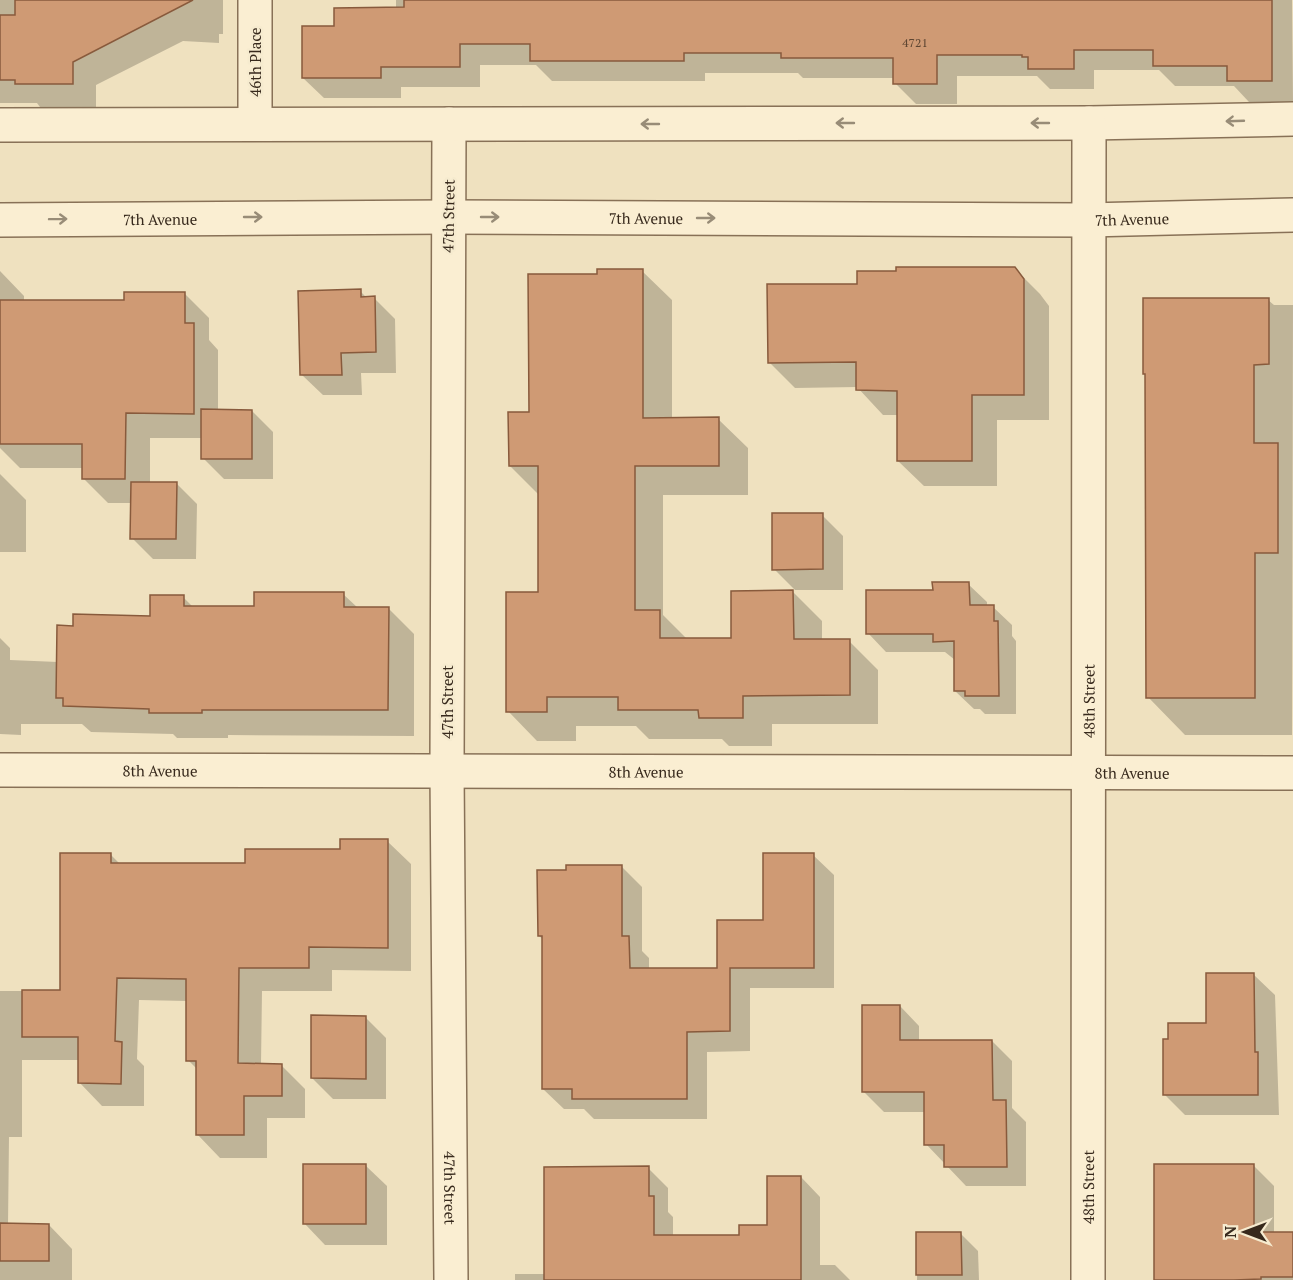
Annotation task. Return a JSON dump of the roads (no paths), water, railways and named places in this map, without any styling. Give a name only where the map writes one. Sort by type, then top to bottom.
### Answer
[{"type":"street","name":"46th Place","points":[[255,0],[255,124]]},
{"type":"street","points":[[0,125],[1089,123],[1293,119]]},
{"type":"street","name":"48th Street","points":[[1088,1280],[1089,123]]},
{"type":"street","name":"47th Street","points":[[449,124],[447,771],[451,1280]]},
{"type":"street","name":"7th Avenue","points":[[0,220],[448,217],[1088,220],[1293,215]]},
{"type":"street","name":"8th Avenue","points":[[0,770],[1293,773]]}]
